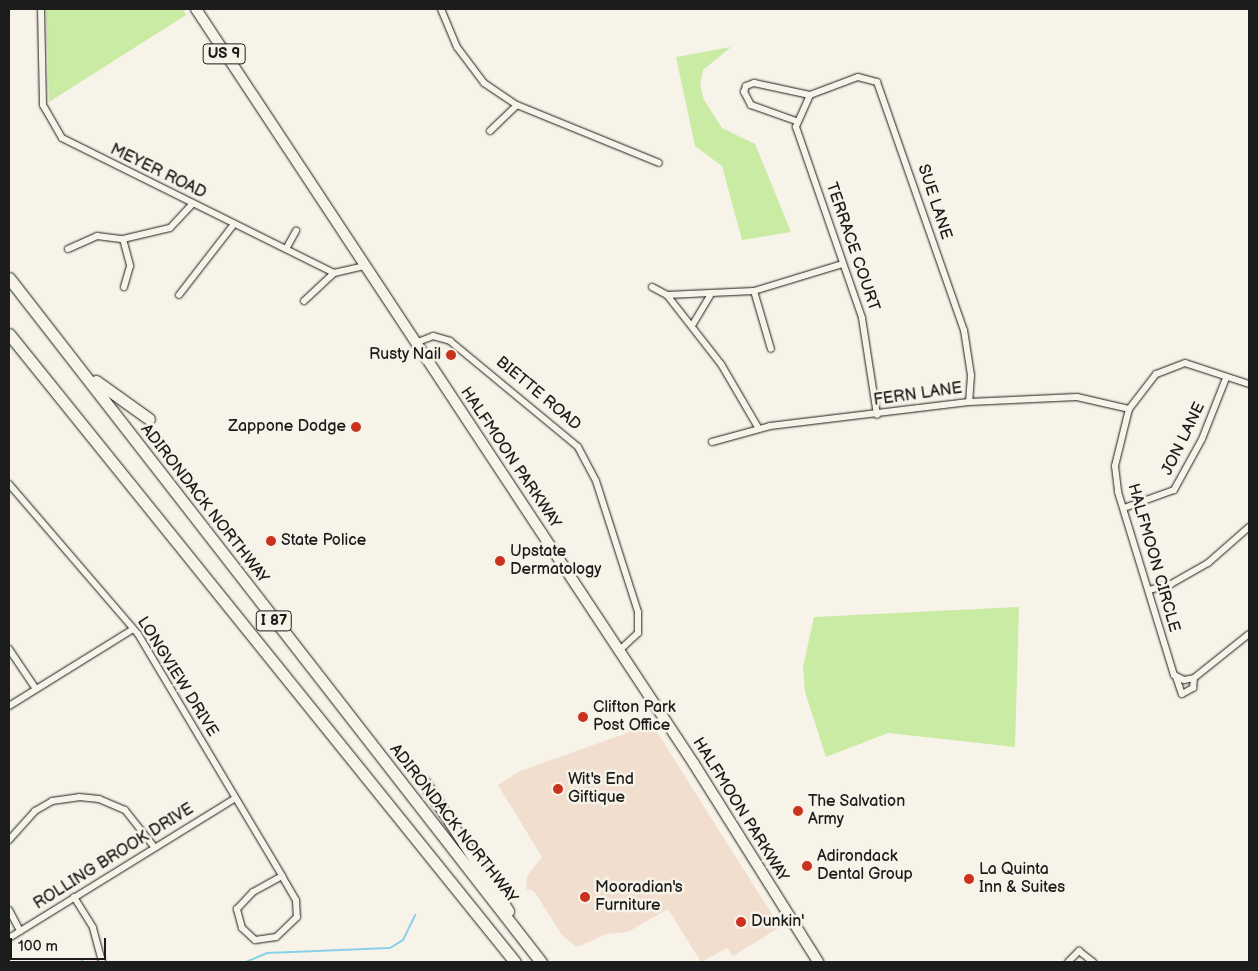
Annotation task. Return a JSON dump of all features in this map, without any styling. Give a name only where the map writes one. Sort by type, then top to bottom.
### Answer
[{"type":"highway","name":"ADIRONDACK NORTHWAY","points":[[9,278],[541,962]]},
{"type":"highway","points":[[46,325],[102,388],[149,419]]},
{"type":"highway","name":"I 87","points":[[9,334],[515,962]]},
{"type":"highway","points":[[424,782],[541,962]]},
{"type":"main road","name":"HALFMOON PARKWAY","points":[[196,9],[619,651],[818,962]]},
{"type":"street","name":"MEYER ROAD","points":[[41,9],[43,105],[57,132],[69,144],[334,273]]},
{"type":"street","points":[[441,9],[468,64],[484,83],[517,105],[659,163]]},
{"type":"street","name":"SUE LANE","points":[[810,95],[858,77],[872,79],[880,87],[964,330],[971,375],[969,402]]},
{"type":"street","points":[[754,83],[810,95],[796,121],[751,105],[744,92],[746,86],[754,83]]},
{"type":"street","points":[[490,132],[517,105]]},
{"type":"street","name":"TERRACE COURT","points":[[796,121],[870,348],[877,415]]},
{"type":"street","points":[[68,249],[97,236],[123,239],[170,228],[192,204]]},
{"type":"street","points":[[179,295],[234,224]]},
{"type":"street","points":[[286,250],[296,231]]},
{"type":"street","points":[[123,239],[130,266],[124,287]]},
{"type":"street","points":[[668,295],[710,296],[754,291],[843,264]]},
{"type":"street","points":[[304,300],[334,273],[365,266]]},
{"type":"street","points":[[652,287],[668,295],[693,324],[759,429]]},
{"type":"street","points":[[754,291],[771,349]]},
{"type":"street","points":[[693,324],[710,296]]},
{"type":"street","name":"BIETTE ROAD","points":[[415,342],[433,336],[450,341],[578,447],[596,481],[638,612],[638,633],[619,651]]},
{"type":"street","name":"HALFMOON CIRCLE","points":[[1249,382],[1226,378],[1193,365],[1175,365],[1144,384],[1129,409],[1115,466],[1124,508],[1182,694],[1193,688],[1194,678],[1249,634]]},
{"type":"street","name":"JON LANE","points":[[1124,508],[1166,495],[1179,484],[1226,378]]},
{"type":"street","name":"FERN LANE","points":[[712,442],[759,429],[969,402],[1077,397],[1129,409]]},
{"type":"street","name":"LONGVIEW DRIVE","points":[[9,484],[133,629],[234,799],[282,876],[296,900],[296,917],[276,938],[255,940],[242,928],[238,909],[253,892],[282,876]]},
{"type":"street","points":[[1149,590],[1202,567],[1249,527]]},
{"type":"street","points":[[9,706],[133,629]]},
{"type":"street","points":[[9,648],[36,689]]},
{"type":"street","points":[[1176,677],[1194,678]]},
{"type":"street","points":[[9,840],[35,811],[58,800],[79,797],[99,798],[125,810],[155,848]]},
{"type":"street","name":"ROLLING BROOK DRIVE","points":[[9,938],[74,896],[234,799]]},
{"type":"street","points":[[74,896],[99,942],[102,962]]},
{"type":"street","points":[[9,910],[20,931]]},
{"type":"street","points":[[1068,962],[1079,951],[1093,962]]},
{"type":"shaded area","points":[[652,724],[780,927],[733,956],[727,948],[701,962],[668,909],[628,932],[607,934],[577,947],[562,935],[534,891],[526,889],[527,876],[542,857],[498,785],[518,772]]},
{"type":"green space","points":[[46,9],[183,9],[186,15],[49,102]]},
{"type":"green space","points":[[731,47],[703,70],[700,85],[704,100],[722,128],[755,144],[791,232],[742,240],[722,166],[695,146],[676,57]]},
{"type":"green space","points":[[1019,607],[1015,747],[888,733],[826,757],[805,692],[803,667],[814,617]]},
{"type":"waterway","points":[[246,962],[267,953],[390,948],[403,940],[415,915]]},
{"type":"place","name":"Rusty Nail","points":[[451,355]]},
{"type":"place","name":"Zappone Dodge","points":[[356,427]]},
{"type":"place","name":"State Police","points":[[271,541]]},
{"type":"place","name":"Upstate Dermatology","points":[[500,561]]},
{"type":"place","name":"Clifton Park Post Office","points":[[583,717]]},
{"type":"place","name":"Wit's End Giftique","points":[[558,789]]},
{"type":"place","name":"The Salvation Army","points":[[798,811]]},
{"type":"place","name":"Adirondack Dental Group","points":[[807,866]]},
{"type":"place","name":"La Quinta Inn & Suites","points":[[969,879]]},
{"type":"place","name":"Mooradian's Furniture","points":[[585,897]]},
{"type":"place","name":"Dunkin'","points":[[741,922]]}]
